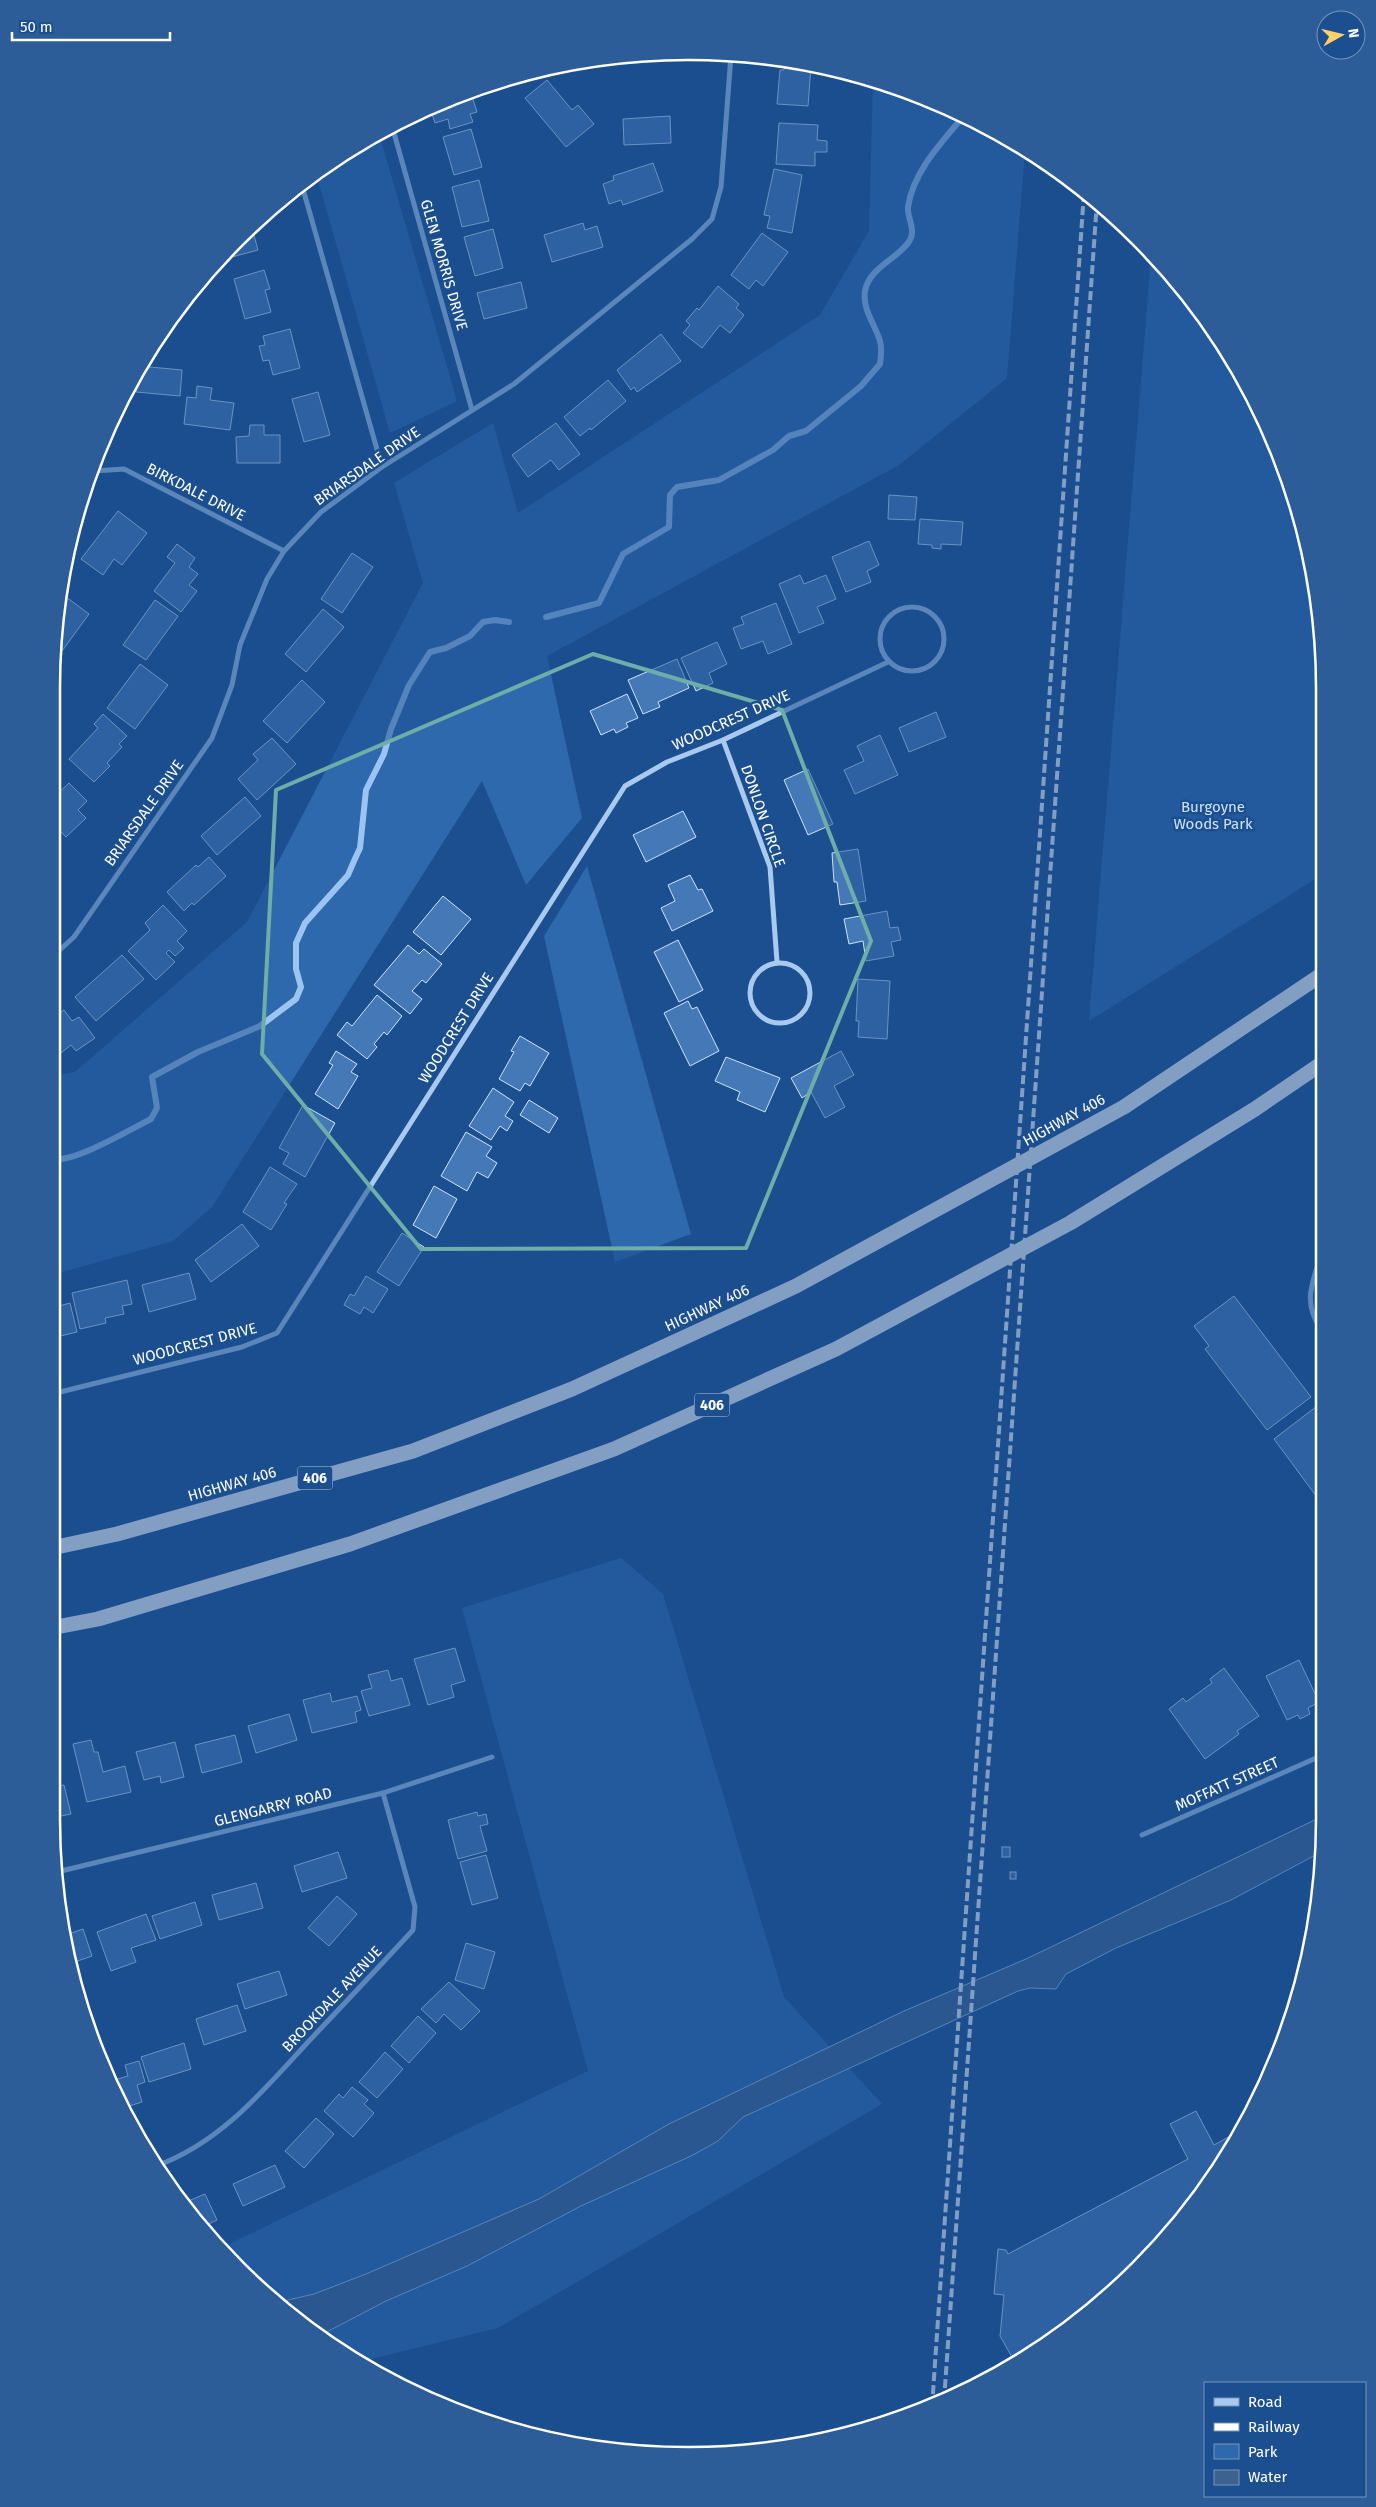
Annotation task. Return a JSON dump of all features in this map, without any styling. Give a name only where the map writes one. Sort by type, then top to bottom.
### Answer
[{"type":"highway","name":"HIGHWAY 406","points":[[60,1546],[117,1534],[413,1451],[572,1389],[796,1286],[1124,1107],[1316,978]]},
{"type":"highway","name":"406","points":[[60,1626],[98,1619],[350,1544],[614,1449],[836,1349],[1070,1223],[1255,1109],[1316,1067]]},
{"type":"street","name":"BRIARSDALE DRIVE","points":[[60,950],[74,937],[212,738],[232,686],[240,645],[267,580],[284,551],[321,512],[382,466],[514,384],[692,240],[712,219],[721,187],[731,61]]},
{"type":"street","name":"GLEN MORRIS DRIVE","points":[[394,133],[472,410]]},
{"type":"street","points":[[304,192],[382,466]]},
{"type":"street","name":"BIRKDALE DRIVE","points":[[99,471],[124,469],[284,551]]},
{"type":"street","points":[[912,607],[932,614],[943,632],[942,652],[936,661],[927,668],[917,672],[896,668],[888,662],[879,642],[884,622],[892,614],[912,607]]},
{"type":"street","name":"WOODCREST DRIVE","points":[[60,1392],[242,1347],[277,1333],[625,786],[666,762],[723,740],[888,662]]},
{"type":"street","name":"DONLON CIRCLE","points":[[723,740],[770,867],[777,962]]},
{"type":"street","points":[[777,962],[787,963],[796,967],[804,974],[809,984],[810,994],[802,1013],[794,1019],[784,1022],[765,1019],[752,1005],[750,996],[750,986],[760,970],[777,962]]},
{"type":"street","points":[[1316,1270],[1309,1291],[1313,1319],[1316,1323]]},
{"type":"street","name":"GLENGARRY ROAD","points":[[62,1871],[383,1793],[492,1757]]},
{"type":"street","name":"MOFFATT STREET","points":[[1142,1835],[1316,1758]]},
{"type":"street","name":"BROOKDALE AVENUE","points":[[163,2164],[179,2158],[214,2136],[248,2107],[413,1930],[415,1907],[383,1793]]},
{"type":"highlighted area","points":[[593,654],[782,710],[871,941],[746,1248],[421,1249],[262,1054],[276,790]]},
{"type":"green space","points":[[873,88],[928,108],[966,125],[1024,158],[1007,378],[899,465],[547,656],[582,818],[526,885],[482,781],[212,1207],[173,1241],[60,1273],[60,1075],[75,1072],[247,922],[423,583],[394,483],[493,423],[518,513],[820,315],[869,231]]},
{"type":"green space","points":[[381,140],[457,401],[390,433],[318,181]]},
{"type":"green space","name":"Burgoyne Woods Park","points":[[1151,264],[1186,306],[1232,374],[1268,448],[1283,486],[1295,525],[1311,606],[1315,647],[1316,879],[1089,1021]]},
{"type":"green space","points":[[587,866],[691,1234],[615,1262],[544,936]]},
{"type":"green space","points":[[621,1558],[663,1594],[784,1997],[882,2104],[498,2328],[369,2360],[306,2317],[274,2291],[227,2245],[588,2071],[462,1608]]},
{"type":"water","points":[[1316,1819],[1315,1855],[1231,1900],[1116,1948],[1066,1974],[1056,1989],[1030,1988],[1018,1991],[743,2117],[718,2141],[693,2155],[581,2206],[467,2266],[386,2301],[327,2332],[286,2301],[314,2294],[366,2274],[539,2199],[669,2124],[904,2011],[1026,1959]]},
{"type":"building","points":[[784,67],[811,72],[808,106],[777,104],[780,70],[784,70]]},
{"type":"building","points":[[547,80],[572,110],[578,105],[594,124],[566,147],[525,98]]},
{"type":"building","points":[[473,98],[477,112],[470,114],[473,122],[450,129],[448,119],[435,123],[432,115]]},
{"type":"building","points":[[670,116],[671,143],[624,145],[623,119]]},
{"type":"building","points":[[779,123],[818,125],[817,140],[827,141],[827,152],[815,152],[815,166],[776,164]]},
{"type":"building","points":[[471,129],[482,167],[454,175],[443,137]]},
{"type":"building","points":[[653,163],[663,191],[623,205],[621,200],[609,204],[603,184],[614,180],[613,176]]},
{"type":"building","points":[[774,169],[802,175],[792,233],[767,228],[770,216],[764,215]]},
{"type":"building","points":[[479,180],[489,221],[462,227],[452,187]]},
{"type":"building","points":[[583,223],[585,230],[597,226],[603,247],[552,262],[544,235]]},
{"type":"building","points":[[493,229],[503,268],[475,276],[464,237]]},
{"type":"building","points":[[762,233],[788,252],[763,286],[756,280],[749,289],[731,275]]},
{"type":"building","points":[[254,235],[258,250],[232,257],[244,244]]},
{"type":"building","points":[[264,270],[270,289],[265,290],[271,312],[245,319],[234,279]]},
{"type":"building","points":[[521,282],[527,308],[484,319],[477,293]]},
{"type":"building","points":[[718,286],[739,304],[736,308],[744,315],[730,333],[720,325],[702,348],[683,333],[690,325],[686,321],[697,308],[699,310]]},
{"type":"building","points":[[290,329],[300,368],[273,375],[269,360],[263,361],[259,346],[265,345],[263,336]]},
{"type":"building","points":[[661,334],[681,361],[637,392],[634,387],[631,390],[617,370]]},
{"type":"building","points":[[148,367],[182,370],[180,396],[136,392]]},
{"type":"building","points":[[608,380],[626,401],[591,430],[590,428],[580,436],[564,417]]},
{"type":"building","points":[[197,386],[212,388],[210,400],[234,403],[230,430],[184,424],[187,397],[196,398]]},
{"type":"building","points":[[318,392],[330,435],[304,442],[292,399]]},
{"type":"building","points":[[556,423],[580,454],[559,470],[551,460],[528,477],[512,455]]},
{"type":"building","points":[[250,425],[264,425],[264,435],[280,435],[280,463],[237,463],[236,437],[249,436]]},
{"type":"building","points":[[889,495],[917,497],[915,520],[888,519]]},
{"type":"building","points":[[118,511],[147,533],[122,565],[114,559],[103,575],[81,559]]},
{"type":"building","points":[[920,519],[963,522],[961,545],[941,544],[941,549],[932,548],[932,545],[918,544]]},
{"type":"building","points":[[869,541],[879,565],[867,571],[871,582],[846,592],[832,557]]},
{"type":"building","points":[[177,544],[195,558],[189,567],[198,574],[189,585],[197,591],[181,612],[154,591],[175,563],[167,557]]},
{"type":"building","points":[[352,553],[373,567],[342,613],[321,599]]},
{"type":"building","points":[[800,575],[804,584],[826,575],[836,599],[817,607],[824,623],[799,633],[779,584]]},
{"type":"building","points":[[66,597],[89,614],[61,653]]},
{"type":"building","points":[[155,600],[178,616],[146,660],[123,645]]},
{"type":"building","points":[[776,603],[792,644],[768,654],[763,641],[741,649],[733,628],[744,624],[741,617]]},
{"type":"building","points":[[323,609],[344,627],[306,672],[285,654]]},
{"type":"building","points":[[717,642],[727,664],[709,673],[713,683],[696,691],[681,658]]},
{"type":"building","points":[[677,659],[689,688],[658,702],[660,707],[643,714],[628,680]]},
{"type":"building","points":[[140,664],[168,685],[135,729],[107,708]]},
{"type":"building","points":[[302,680],[325,702],[287,743],[263,721]]},
{"type":"building","points":[[627,694],[638,718],[626,723],[628,727],[616,733],[614,729],[601,735],[590,711]]},
{"type":"building","points":[[936,712],[946,737],[909,752],[899,728]]},
{"type":"building","points":[[103,714],[127,736],[119,744],[122,747],[107,763],[110,766],[94,782],[69,759],[98,728],[94,724]]},
{"type":"building","points":[[880,735],[898,775],[855,794],[844,770],[864,761],[857,746]]},
{"type":"building","points":[[272,738],[296,764],[257,800],[238,779],[258,760],[253,754]]},
{"type":"building","points":[[808,769],[833,824],[808,835],[784,780]]},
{"type":"building","points":[[69,783],[87,801],[78,810],[86,818],[66,837],[60,831],[60,791]]},
{"type":"building","points":[[245,797],[261,816],[217,855],[201,836]]},
{"type":"building","points":[[683,811],[696,837],[646,862],[633,835]]},
{"type":"building","points":[[858,849],[866,901],[840,905],[837,882],[834,882],[832,853]]},
{"type":"building","points":[[209,857],[226,876],[194,905],[192,903],[184,911],[167,892],[196,865],[198,867]]},
{"type":"building","points":[[690,875],[698,890],[702,889],[713,911],[672,931],[661,908],[675,901],[668,885]]},
{"type":"building","points":[[443,896],[471,919],[441,955],[413,932]]},
{"type":"building","points":[[163,905],[187,931],[177,941],[184,948],[175,956],[169,950],[166,953],[175,962],[156,980],[128,951],[150,930],[145,923]]},
{"type":"building","points":[[887,911],[890,928],[898,927],[901,940],[891,942],[894,956],[866,961],[863,941],[849,944],[844,919]]},
{"type":"building","points":[[678,940],[703,990],[679,1002],[654,952]]},
{"type":"building","points":[[408,945],[419,954],[424,949],[442,964],[426,983],[422,980],[412,991],[422,999],[410,1014],[374,985]]},
{"type":"building","points":[[122,955],[144,979],[96,1021],[75,997]]},
{"type":"building","points":[[858,979],[890,981],[887,1039],[858,1037],[859,1021],[856,1021]]},
{"type":"building","points":[[377,995],[402,1016],[387,1035],[384,1032],[374,1044],[377,1047],[367,1059],[337,1035],[347,1022],[352,1026]]},
{"type":"building","points":[[688,1001],[692,1009],[697,1007],[719,1051],[690,1066],[664,1013]]},
{"type":"building","points":[[64,1010],[72,1021],[79,1017],[95,1038],[76,1051],[71,1045],[60,1054],[60,1013]]},
{"type":"building","points":[[520,1036],[549,1053],[530,1086],[525,1083],[520,1091],[499,1079],[514,1052],[511,1051]]},
{"type":"building","points":[[336,1051],[357,1064],[351,1072],[358,1076],[338,1109],[315,1094],[333,1065],[329,1063]]},
{"type":"building","points":[[841,1051],[854,1075],[834,1086],[845,1107],[825,1118],[811,1092],[802,1098],[791,1078]]},
{"type":"building","points":[[726,1057],[780,1078],[765,1112],[737,1100],[740,1092],[715,1081]]},
{"type":"building","points":[[493,1088],[514,1102],[505,1116],[513,1121],[507,1131],[500,1126],[491,1140],[469,1126]]},
{"type":"building","points":[[529,1100],[558,1118],[549,1133],[520,1115]]},
{"type":"building","points":[[303,1105],[335,1123],[305,1177],[283,1164],[289,1153],[279,1148]]},
{"type":"building","points":[[466,1132],[492,1147],[486,1156],[497,1163],[488,1178],[477,1172],[467,1191],[441,1176]]},
{"type":"building","points":[[270,1167],[297,1184],[284,1203],[287,1204],[271,1230],[243,1212]]},
{"type":"building","points":[[434,1186],[457,1199],[436,1238],[413,1225]]},
{"type":"building","points":[[242,1224],[259,1246],[211,1282],[195,1260]]},
{"type":"building","points":[[402,1233],[424,1247],[399,1286],[377,1272]]},
{"type":"building","points":[[189,1273],[196,1299],[149,1312],[142,1285]]},
{"type":"building","points":[[366,1276],[388,1289],[373,1313],[364,1307],[360,1314],[344,1305],[350,1294],[354,1296]]},
{"type":"building","points":[[127,1280],[132,1304],[122,1306],[124,1314],[105,1318],[106,1323],[80,1329],[72,1293]]},
{"type":"building","points":[[1234,1296],[1311,1397],[1267,1430],[1205,1349],[1209,1346],[1194,1326]]},
{"type":"building","points":[[70,1303],[77,1332],[60,1336],[60,1306]]},
{"type":"building","points":[[1316,1407],[1316,1496],[1274,1439]]},
{"type":"building","points":[[455,1648],[465,1681],[451,1685],[454,1697],[428,1705],[414,1659]]},
{"type":"building","points":[[1299,1660],[1316,1696],[1316,1704],[1308,1708],[1310,1714],[1300,1719],[1298,1715],[1287,1720],[1266,1676]]},
{"type":"building","points":[[1224,1668],[1259,1716],[1237,1731],[1239,1734],[1205,1759],[1169,1709],[1183,1698],[1186,1702],[1212,1683],[1210,1679]]},
{"type":"building","points":[[388,1670],[391,1681],[402,1678],[410,1705],[369,1716],[361,1691],[372,1688],[368,1675]]},
{"type":"building","points":[[330,1693],[332,1702],[357,1696],[361,1710],[355,1712],[357,1722],[312,1733],[303,1700]]},
{"type":"building","points":[[289,1714],[297,1740],[256,1753],[248,1726]]},
{"type":"building","points":[[235,1735],[242,1762],[202,1773],[195,1745]]},
{"type":"building","points":[[91,1740],[94,1752],[98,1752],[103,1772],[125,1766],[131,1792],[87,1802],[73,1744]]},
{"type":"building","points":[[175,1742],[184,1777],[161,1783],[160,1776],[144,1780],[136,1752]]},
{"type":"building","points":[[64,1785],[71,1814],[60,1816],[60,1786]]},
{"type":"building","points":[[477,1812],[478,1816],[486,1814],[488,1824],[480,1826],[487,1851],[458,1859],[448,1820]]},
{"type":"building","points":[[1002,1847],[1010,1847],[1010,1857],[1002,1857]]},
{"type":"building","points":[[338,1852],[347,1878],[302,1892],[294,1866]]},
{"type":"building","points":[[486,1855],[498,1898],[472,1905],[460,1862]]},
{"type":"building","points":[[1010,1872],[1016,1872],[1016,1879],[1010,1879]]},
{"type":"building","points":[[256,1883],[263,1908],[219,1920],[212,1895]]},
{"type":"building","points":[[337,1896],[357,1914],[329,1946],[308,1928]]},
{"type":"building","points":[[195,1902],[202,1925],[160,1939],[152,1916]]},
{"type":"building","points":[[146,1914],[156,1940],[131,1948],[136,1962],[111,1971],[97,1932]]},
{"type":"building","points":[[83,1929],[92,1956],[76,1961],[71,1933]]},
{"type":"building","points":[[466,1943],[495,1952],[484,1989],[455,1980]]},
{"type":"building","points":[[279,1971],[287,1995],[245,2009],[237,1984]]},
{"type":"building","points":[[449,1982],[480,2011],[461,2030],[444,2014],[436,2023],[421,2009]]},
{"type":"building","points":[[237,2005],[246,2031],[204,2045],[196,2019]]},
{"type":"building","points":[[418,2016],[436,2033],[409,2063],[391,2046]]},
{"type":"building","points":[[184,2043],[191,2069],[149,2082],[141,2057]]},
{"type":"building","points":[[385,2052],[403,2069],[377,2098],[359,2082]]},
{"type":"building","points":[[139,2061],[145,2082],[137,2085],[142,2102],[130,2106],[117,2079],[128,2076],[125,2065]]},
{"type":"building","points":[[352,2087],[368,2100],[364,2104],[374,2113],[353,2137],[324,2111],[339,2094],[343,2098]]},
{"type":"building","points":[[1196,2111],[1214,2145],[1230,2136],[1186,2201],[1132,2263],[1070,2317],[1012,2357],[1000,2336],[1004,2295],[994,2294],[998,2249],[1006,2250],[1008,2254],[1188,2159],[1170,2124]]},
{"type":"building","points":[[316,2118],[334,2134],[304,2168],[285,2151]]},
{"type":"building","points":[[275,2165],[285,2187],[243,2206],[233,2184]]},
{"type":"building","points":[[205,2194],[217,2220],[209,2224],[190,2200]]},
{"type":"waterway","points":[[546,617],[599,603],[623,554],[669,527],[670,495],[677,487],[719,480],[773,450],[789,436],[806,431],[861,386],[880,364],[880,341],[865,304],[865,291],[872,275],[910,240],[912,228],[908,207],[911,194],[929,159],[959,122]]},
{"type":"waterway","points":[[60,1159],[87,1151],[151,1119],[157,1108],[152,1077],[198,1052],[260,1026],[296,999],[301,987],[296,969],[296,943],[305,923],[348,875],[360,848],[366,790],[384,754],[391,729],[409,685],[430,652],[446,648],[470,636],[483,622],[495,620],[509,622]]},
{"type":"railway","points":[[933,2397],[1083,201]]},
{"type":"railway","points":[[945,2392],[1096,211]]}]
